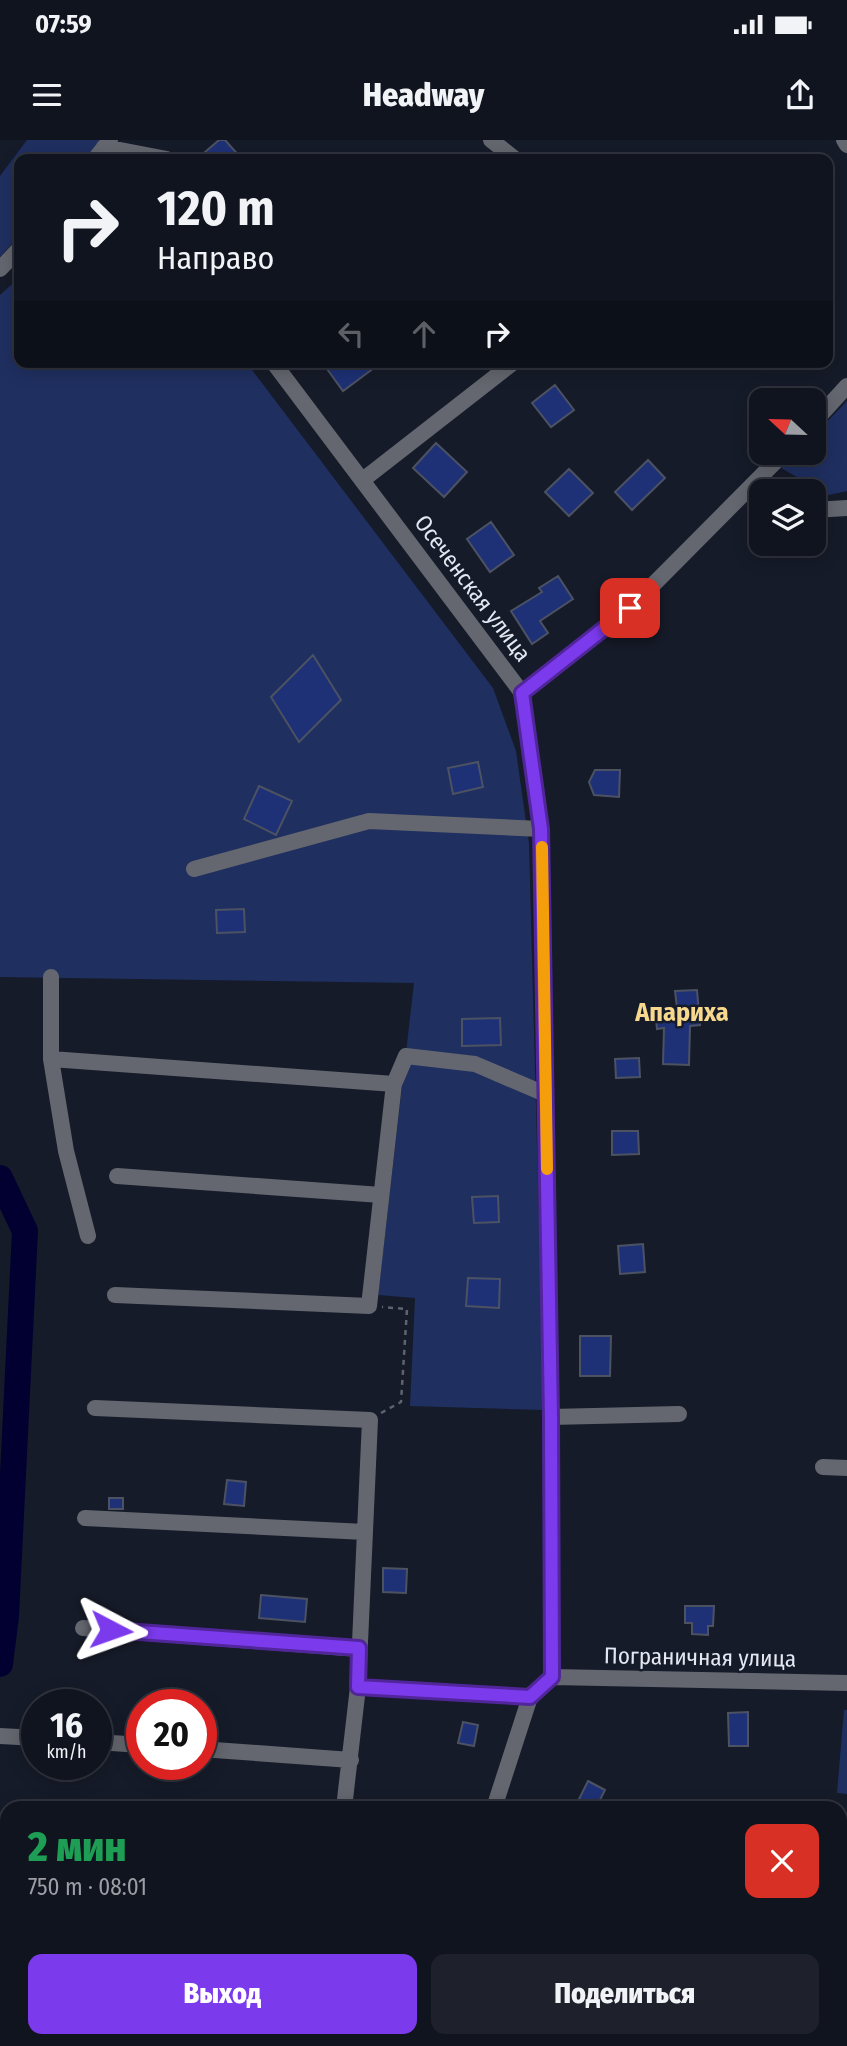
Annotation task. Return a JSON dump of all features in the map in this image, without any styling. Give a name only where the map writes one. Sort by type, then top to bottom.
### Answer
[{"type":"street","points":[[491,140],[509,154]]},
{"type":"street","points":[[844,140],[847,145]]},
{"type":"street","points":[[106,151],[129,154]]},
{"type":"street","points":[[0,269],[14,254]]},
{"type":"street","name":"Осеченская улица","points":[[278,368],[364,479],[522,693],[541,829],[551,1417],[552,1677]]},
{"type":"street","points":[[364,479],[506,368]]},
{"type":"street","points":[[826,409],[847,386]]},
{"type":"street","points":[[522,693],[630,608],[771,466]]},
{"type":"street","points":[[826,509],[847,508]]},
{"type":"street","points":[[194,869],[369,821],[541,829]]},
{"type":"street","points":[[51,977],[51,1059],[66,1151],[88,1236]]},
{"type":"street","points":[[115,1295],[369,1306],[394,1084],[407,1056],[475,1064],[545,1094]]},
{"type":"street","points":[[51,1059],[394,1084]]},
{"type":"street","points":[[117,1176],[381,1195]]},
{"type":"street","points":[[95,1408],[370,1420],[358,1687],[345,1801]]},
{"type":"street","points":[[551,1417],[679,1414]]},
{"type":"street","points":[[823,1467],[847,1468]]},
{"type":"street","points":[[85,1518],[365,1532]]},
{"type":"street","points":[[83,1628],[359,1648]]},
{"type":"street","points":[[496,1801],[530,1697],[552,1677]]},
{"type":"street","name":"Пограничная улица","points":[[552,1677],[847,1683]]},
{"type":"street","points":[[358,1687],[530,1697]]},
{"type":"street","points":[[0,1736],[21,1737]]},
{"type":"street","points":[[217,1750],[351,1760]]},
{"type":"path","points":[[369,1306],[407,1309],[401,1402],[370,1420]]},
{"type":"shaded area","points":[[27,140],[103,140],[91,154],[16,154]]},
{"type":"shaded area","points":[[14,157],[14,242],[0,257],[0,176]]},
{"type":"shaded area","points":[[14,282],[14,368],[251,368],[493,688],[516,751],[529,843],[544,1410],[410,1406],[415,1298],[378,1295],[414,983],[0,977],[0,295]]},
{"type":"shaded area","points":[[847,401],[847,491],[829,495],[826,493],[826,479],[801,479],[781,468],[826,466],[826,423]]},
{"type":"shaded area","points":[[844,1710],[847,1710],[847,1794],[837,1793]]},
{"type":"building","points":[[219,140],[225,140],[238,154],[203,154]]},
{"type":"building","points":[[326,368],[374,368],[343,391]]},
{"type":"building","points":[[555,385],[574,410],[551,427],[532,403]]},
{"type":"building","points":[[436,443],[467,472],[444,497],[413,468]]},
{"type":"building","points":[[648,460],[665,478],[632,510],[615,492]]},
{"type":"building","points":[[569,469],[593,493],[569,516],[545,492]]},
{"type":"building","points":[[491,522],[514,555],[490,572],[467,539]]},
{"type":"building","points":[[558,576],[573,599],[540,621],[548,633],[532,644],[511,611],[542,592],[539,588]]},
{"type":"building","points":[[313,655],[341,700],[299,742],[271,697]]},
{"type":"building","points":[[478,762],[483,787],[453,794],[448,768]]},
{"type":"building","points":[[595,770],[620,770],[619,797],[594,795],[589,782]]},
{"type":"building","points":[[259,786],[292,801],[276,835],[244,819]]},
{"type":"building","points":[[244,909],[245,932],[217,933],[216,910]]},
{"type":"building","points":[[697,990],[700,1025],[690,1026],[689,1065],[663,1064],[664,1028],[657,1029],[655,1010],[677,1008],[675,991]]},
{"type":"building","points":[[500,1018],[501,1045],[462,1046],[462,1019]]},
{"type":"building","points":[[639,1058],[640,1077],[616,1078],[615,1059]]},
{"type":"building","points":[[612,1131],[638,1131],[639,1154],[612,1155]]},
{"type":"building","points":[[498,1196],[499,1222],[474,1223],[472,1197]]},
{"type":"building","points":[[643,1244],[645,1272],[620,1274],[618,1246]]},
{"type":"building","points":[[468,1278],[500,1279],[499,1308],[466,1306]]},
{"type":"building","points":[[580,1336],[611,1336],[610,1376],[580,1376]]},
{"type":"building","points":[[227,1480],[246,1482],[244,1506],[224,1504]]},
{"type":"building","points":[[109,1498],[123,1498],[123,1509],[109,1509]]},
{"type":"building","points":[[383,1568],[407,1569],[406,1593],[383,1592]]},
{"type":"building","points":[[261,1595],[307,1599],[305,1622],[259,1618]]},
{"type":"building","points":[[685,1606],[714,1606],[713,1626],[708,1626],[708,1635],[692,1634],[692,1623],[685,1623]]},
{"type":"building","points":[[748,1712],[748,1746],[729,1746],[728,1713]]},
{"type":"building","points":[[463,1722],[478,1725],[474,1746],[458,1743]]},
{"type":"building","points":[[588,1781],[605,1790],[600,1801],[579,1799]]},
{"type":"waterway","points":[[0,1178],[25,1231],[6,1616],[0,1664]]},
{"type":"slow traffic","points":[[542,847],[547,1169]]},
{"type":"district","name":"Апариха","points":[[682,1012]]},
{"type":"route","points":[[111,1630],[359,1648],[358,1687],[530,1697],[552,1677],[551,1417],[541,829],[522,693],[630,608]]}]
